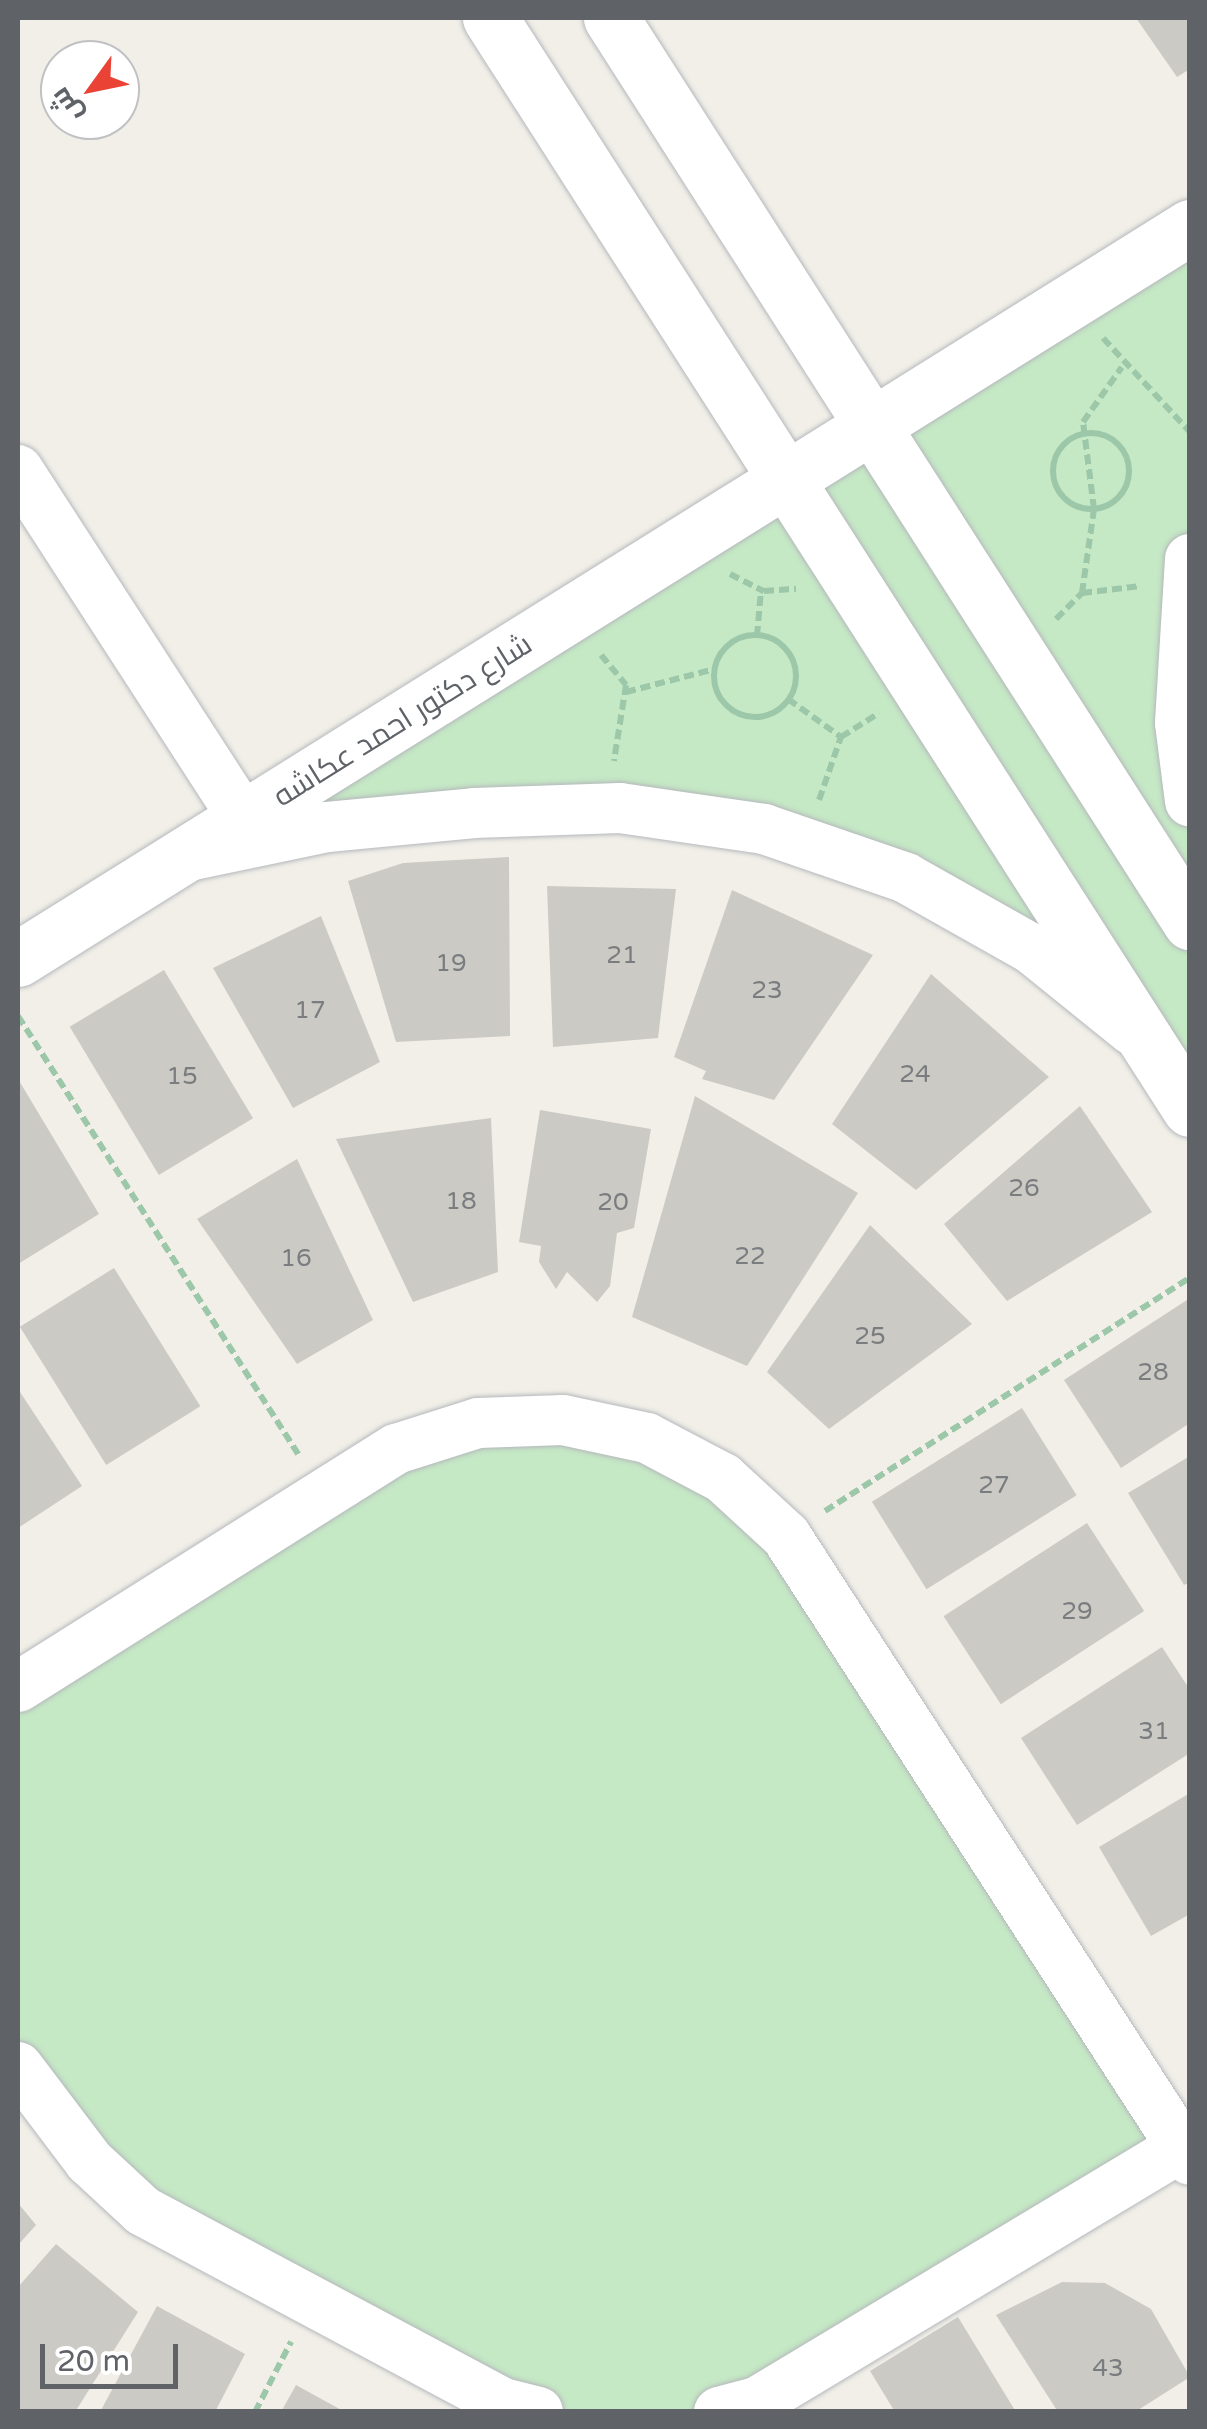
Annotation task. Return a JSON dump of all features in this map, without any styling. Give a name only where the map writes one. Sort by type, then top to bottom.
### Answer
[{"type":"street","points":[[490,18],[1190,1109]]},
{"type":"street","points":[[611,18],[1190,922]]},
{"type":"street","name":"شارع دكتور احمد عكاشه","points":[[18,959],[876,430],[1190,227]]},
{"type":"street","points":[[18,470],[244,820]]},
{"type":"street","points":[[1188,570],[1180,723],[1190,801]]},
{"type":"street","points":[[183,857],[328,828],[598,809],[797,840],[906,878],[1032,949],[1145,1040]]},
{"type":"street","points":[[18,1687],[322,1492],[396,1449],[478,1423],[563,1420],[647,1438],[708,1470],[786,1536],[1185,2154],[757,2402],[719,2412]]},
{"type":"street","points":[[18,2067],[89,2161],[143,2211],[503,2403],[538,2412]]},
{"type":"path","points":[[1078,300],[1122,367],[1190,432]]},
{"type":"path","points":[[1082,593],[1094,509],[1084,433],[1103,382],[1122,367]]},
{"type":"path","points":[[1084,433],[1118,444],[1129,466],[1117,500],[1094,509],[1060,494],[1053,470],[1062,446],[1084,433]]},
{"type":"path","points":[[702,537],[738,584],[761,590],[788,593],[840,563]]},
{"type":"path","points":[[1020,656],[1082,593],[1188,570]]},
{"type":"path","points":[[757,636],[761,590]]},
{"type":"path","points":[[569,619],[626,692],[626,726],[598,809]]},
{"type":"path","points":[[757,636],[788,653],[795,676],[788,699],[767,715],[740,714],[719,696],[714,669],[725,648],[757,636]]},
{"type":"path","points":[[626,692],[714,669]]},
{"type":"path","points":[[797,840],[834,773],[841,737],[922,692]]},
{"type":"path","points":[[788,699],[841,737]]},
{"type":"path","points":[[18,1016],[322,1492]]},
{"type":"path","points":[[786,1536],[1190,1278]]},
{"type":"path","points":[[254,2412],[312,2302]]},
{"type":"green space","points":[[1189,227],[1189,1106],[1145,1041],[906,878],[620,808],[183,857]]},
{"type":"green space","points":[[478,1423],[723,1478],[1181,2147],[719,2412],[538,2411],[143,2211],[18,2067],[18,1687]]},
{"type":"building","points":[[1136,18],[1190,18],[1190,69],[1177,77]]},
{"type":"building","points":[[509,857],[510,1036],[396,1042],[348,881],[403,863]]},
{"type":"building","points":[[547,886],[676,889],[658,1038],[553,1047]]},
{"type":"building","points":[[732,890],[873,955],[774,1100],[702,1079],[706,1071],[674,1057]]},
{"type":"building","points":[[321,916],[380,1062],[293,1108],[213,968]]},
{"type":"building","points":[[164,970],[253,1118],[159,1175],[70,1027]]},
{"type":"building","points":[[931,974],[1049,1077],[916,1190],[832,1124]]},
{"type":"building","points":[[18,1079],[99,1214],[18,1264]]},
{"type":"building","points":[[695,1096],[858,1193],[747,1366],[632,1317]]},
{"type":"building","points":[[1080,1106],[1152,1212],[1007,1301],[944,1224]]},
{"type":"building","points":[[540,1110],[651,1129],[634,1228],[617,1233],[610,1286],[597,1302],[567,1272],[556,1289],[539,1262],[541,1246],[519,1242]]},
{"type":"building","points":[[491,1118],[498,1272],[413,1302],[336,1139]]},
{"type":"building","points":[[297,1159],[373,1320],[297,1364],[197,1219]]},
{"type":"building","points":[[870,1225],[972,1324],[829,1429],[767,1372]]},
{"type":"building","points":[[114,1268],[200,1406],[106,1465],[20,1327]]},
{"type":"building","points":[[1190,1298],[1190,1423],[1121,1468],[1064,1380]]},
{"type":"building","points":[[18,1389],[82,1486],[18,1528]]},
{"type":"building","points":[[1022,1408],[1077,1495],[926,1589],[872,1502]]},
{"type":"building","points":[[1190,1456],[1190,1582],[1184,1585],[1128,1493]]},
{"type":"building","points":[[1087,1523],[1144,1611],[1001,1704],[944,1616]]},
{"type":"building","points":[[1162,1647],[1190,1690],[1190,1753],[1077,1825],[1021,1738]]},
{"type":"building","points":[[1190,1793],[1190,1914],[1151,1936],[1099,1847]]},
{"type":"building","points":[[18,2203],[36,2225],[18,2245]]},
{"type":"building","points":[[56,2244],[138,2312],[75,2412],[18,2412],[18,2287]]},
{"type":"building","points":[[1062,2282],[1105,2283],[1151,2309],[1190,2377],[1135,2412],[1058,2412],[996,2315]]},
{"type":"building","points":[[157,2306],[245,2354],[215,2412],[100,2412]]},
{"type":"building","points":[[958,2317],[1016,2412],[895,2412],[870,2371]]},
{"type":"building","points":[[296,2385],[345,2412],[281,2412]]}]
